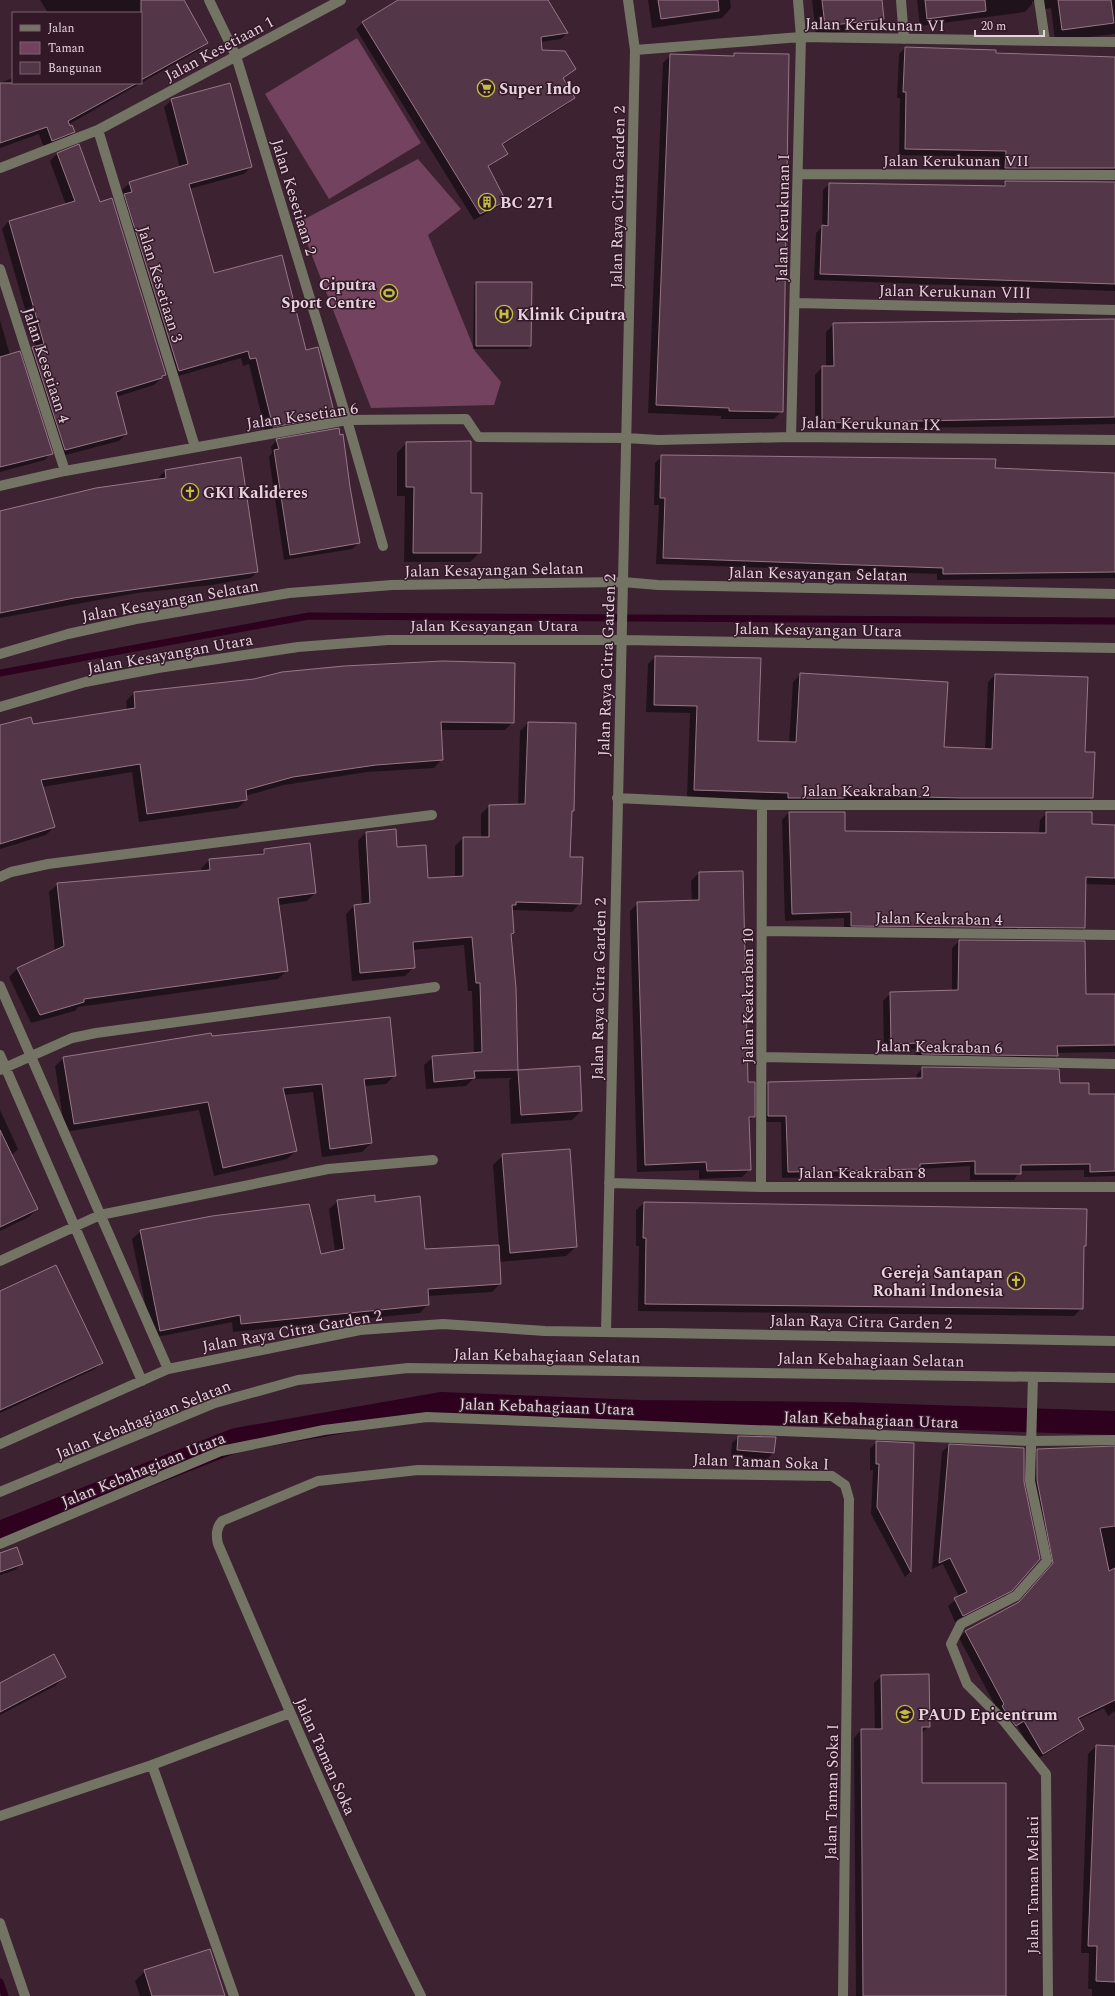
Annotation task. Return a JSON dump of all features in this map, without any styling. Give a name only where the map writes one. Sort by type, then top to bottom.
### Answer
[{"type":"street","name":"Jalan Kesetiaan 2","points":[[209,0],[236,56],[347,420],[383,546]]},
{"type":"street","name":"Jalan Kesetiaan 1","points":[[0,168],[98,130],[341,0]]},
{"type":"street","name":"Jalan Raya Citra Garden 2","points":[[606,1332],[635,50],[628,0]]},
{"type":"street","name":"Jalan Kerukunan I","points":[[791,438],[801,37],[798,0]]},
{"type":"street","points":[[901,0],[904,39]]},
{"type":"street","points":[[1038,0],[1045,41]]},
{"type":"street","name":"Jalan Kerukunan VI","points":[[635,50],[801,37],[1115,42]]},
{"type":"street","name":"Jalan Kesetiaan 3","points":[[98,130],[195,447]]},
{"type":"street","name":"Jalan Kerukunan VII","points":[[798,174],[1115,175]]},
{"type":"street","name":"Jalan Kesetiaan 4","points":[[0,269],[65,471]]},
{"type":"street","name":"Jalan Kerukunan VIII","points":[[795,303],[1115,310]]},
{"type":"street","name":"Jalan Kesetian 6","points":[[0,486],[65,471],[347,420],[466,419],[478,437],[627,438]]},
{"type":"street","name":"Jalan Kerukunan IX","points":[[627,438],[658,440],[791,438],[1115,440]]},
{"type":"street","name":"Jalan Kesayangan Selatan","points":[[0,654],[68,634],[136,619],[289,593],[392,585],[666,585],[1115,594]]},
{"type":"street","name":"Jalan Kesayangan Utara","points":[[0,707],[85,682],[151,669],[298,647],[388,640],[621,637],[1115,648]]},
{"type":"street","name":"Jalan Keakraban 2","points":[[618,798],[762,805],[1115,805]]},
{"type":"street","name":"Jalan Keakraban 10","points":[[761,1186],[763,931],[762,805]]},
{"type":"street","points":[[0,877],[11,872],[48,864],[432,815]]},
{"type":"street","name":"Jalan Keakraban 4","points":[[763,931],[1115,935]]},
{"type":"street","points":[[0,986],[168,1369]]},
{"type":"street","points":[[3,1068],[72,1038],[96,1033],[435,987]]},
{"type":"street","points":[[0,1055],[3,1068],[75,1227],[142,1381]]},
{"type":"street","name":"Jalan Keakraban 6","points":[[762,1057],[1115,1064]]},
{"type":"street","points":[[0,1261],[100,1215],[328,1169],[433,1160]]},
{"type":"street","name":"Jalan Keakraban 8","points":[[609,1183],[761,1186],[1115,1187]]},
{"type":"street","name":"Jalan Raya Citra Garden 2","points":[[0,1444],[168,1369],[360,1330],[444,1324],[545,1331],[1115,1341]]},
{"type":"street","name":"Jalan Kebahagiaan Selatan","points":[[0,1492],[215,1403],[298,1380],[408,1368],[1115,1378]]},
{"type":"street","points":[[1031,1440],[1033,1376]]},
{"type":"street","name":"Jalan Kebahagiaan Utara","points":[[0,1544],[221,1451],[324,1430],[427,1417],[1031,1440],[1115,1440]]},
{"type":"street","name":"Jalan Taman Melati","points":[[1031,1440],[1030,1480],[1047,1561],[1016,1596],[962,1624],[951,1644],[967,1684],[1003,1720],[1046,1774],[1048,1996]]},
{"type":"street","name":"Jalan Taman Soka I","points":[[219,1524],[222,1520],[318,1481],[418,1470],[832,1476],[845,1485],[849,1499],[843,1996]]},
{"type":"street","name":"Jalan Taman Soka","points":[[219,1524],[216,1536],[218,1544],[290,1713],[387,1927],[421,1996]]},
{"type":"street","points":[[0,1816],[152,1765],[290,1713]]},
{"type":"street","points":[[152,1765],[234,1996]]},
{"type":"street","points":[[0,1923],[25,1996]]},
{"type":"green space","points":[[357,38],[421,143],[329,199],[265,94]]},
{"type":"green space","name":"Ciputra Sport Centre","points":[[418,159],[461,209],[428,235],[475,351],[501,382],[494,405],[371,408],[299,222]]},
{"type":"building","points":[[141,0],[184,0],[208,43],[142,79]]},
{"type":"building","name":"Super Indo","points":[[398,0],[548,0],[568,33],[541,37],[542,50],[565,51],[576,69],[563,78],[575,98],[502,144],[508,154],[488,166],[506,201],[480,214],[362,22]]},
{"type":"building","points":[[658,0],[718,0],[719,11],[661,19]]},
{"type":"building","points":[[822,0],[882,0],[884,19],[825,26]]},
{"type":"building","points":[[925,0],[985,0],[986,11],[927,19]]},
{"type":"building","points":[[1058,0],[1111,0],[1114,23],[1062,30]]},
{"type":"building","points":[[905,47],[996,50],[996,53],[1115,57],[1115,168],[1005,168],[1006,151],[905,149],[906,92],[903,92]]},
{"type":"building","points":[[734,53],[789,54],[783,412],[729,411],[729,408],[656,405],[670,54],[734,56]]},
{"type":"building","points":[[0,83],[135,84],[68,121],[70,126],[72,125],[75,132],[52,141],[47,127],[0,143]]},
{"type":"building","points":[[230,83],[252,167],[189,184],[214,273],[282,255],[306,350],[318,347],[335,416],[273,427],[256,358],[250,359],[248,351],[179,371],[124,194],[132,192],[129,182],[188,164],[171,99]]},
{"type":"building","points":[[79,144],[100,202],[112,198],[166,375],[162,376],[162,378],[116,392],[127,434],[65,450],[32,347],[44,344],[9,221],[75,201],[57,153]]},
{"type":"building","points":[[1005,181],[1115,182],[1115,284],[820,274],[822,225],[828,226],[829,183],[1005,186]]},
{"type":"building","name":"Klinik Ciputra","points":[[476,282],[532,282],[531,346],[476,346]]},
{"type":"building","points":[[1115,319],[1115,417],[822,423],[822,366],[834,366],[833,323]]},
{"type":"building","points":[[20,351],[53,454],[0,467],[0,357]]},
{"type":"building","points":[[339,428],[340,435],[343,434],[350,487],[360,543],[290,555],[274,450],[279,449],[276,439]]},
{"type":"building","points":[[471,441],[471,493],[482,493],[481,553],[413,553],[414,487],[406,487],[406,442]]},
{"type":"building","points":[[661,455],[996,459],[995,468],[1115,473],[1115,572],[943,574],[943,568],[663,558],[665,498],[660,498]]},
{"type":"building","points":[[241,457],[258,572],[74,598],[0,613],[0,511],[96,488],[166,478],[165,470]]},
{"type":"building","points":[[655,656],[761,658],[758,741],[796,742],[800,673],[948,682],[944,747],[992,749],[995,674],[1088,677],[1085,752],[1095,752],[1093,798],[961,798],[844,795],[844,798],[788,798],[788,793],[694,790],[697,706],[654,705]]},
{"type":"building","points":[[443,661],[515,663],[514,723],[441,722],[443,760],[376,765],[293,777],[246,790],[247,800],[147,814],[140,764],[41,780],[55,827],[0,844],[0,725],[31,717],[33,724],[135,708],[134,692],[254,679],[282,672],[344,666]]},
{"type":"building","points":[[528,722],[576,723],[574,811],[572,811],[570,857],[583,857],[581,904],[516,902],[516,905],[512,905],[514,933],[511,934],[516,988],[518,1070],[474,1071],[475,1078],[434,1082],[432,1056],[482,1052],[480,983],[476,983],[472,937],[413,942],[415,968],[360,973],[354,905],[370,903],[366,832],[396,829],[397,847],[426,845],[428,878],[463,876],[463,837],[489,837],[489,805],[525,804]]},
{"type":"building","points":[[789,812],[845,812],[845,831],[1046,833],[1046,812],[1092,812],[1092,824],[1115,825],[1115,878],[1086,877],[1085,928],[851,926],[851,912],[792,914]]},
{"type":"building","points":[[310,843],[316,893],[278,898],[288,971],[84,999],[84,1002],[40,1015],[17,968],[64,946],[57,883],[210,870],[209,859],[264,854],[264,849]]},
{"type":"building","points":[[743,871],[748,1082],[755,1082],[755,1117],[749,1117],[751,1170],[707,1171],[706,1162],[645,1165],[637,902],[699,900],[699,872]]},
{"type":"building","points":[[959,940],[1085,941],[1086,994],[1115,994],[1115,1045],[1057,1046],[1058,1056],[922,1054],[922,1043],[891,1044],[890,992],[958,990]]},
{"type":"building","points":[[390,1017],[396,1076],[364,1079],[372,1143],[330,1149],[322,1084],[283,1088],[297,1151],[223,1168],[208,1102],[74,1124],[63,1057],[211,1033],[212,1036]]},
{"type":"building","points":[[580,1066],[582,1111],[521,1115],[518,1070]]},
{"type":"building","points":[[922,1067],[1059,1069],[1060,1083],[1089,1083],[1089,1094],[1115,1094],[1115,1171],[1090,1172],[1090,1164],[1021,1165],[1021,1174],[975,1174],[975,1161],[920,1164],[920,1169],[788,1172],[786,1116],[768,1116],[768,1082],[922,1078]]},
{"type":"building","points":[[0,1130],[38,1209],[0,1227]]},
{"type":"building","points":[[570,1149],[577,1247],[510,1253],[502,1154]]},
{"type":"building","points":[[375,1195],[375,1202],[420,1196],[425,1249],[499,1245],[501,1284],[428,1289],[429,1305],[241,1324],[240,1315],[160,1331],[140,1230],[212,1216],[309,1204],[321,1254],[344,1249],[337,1200]]},
{"type":"building","points":[[644,1202],[1087,1209],[1086,1246],[1084,1246],[1083,1309],[645,1304],[646,1238],[643,1238]]},
{"type":"building","points":[[56,1265],[103,1363],[0,1410],[0,1291]]},
{"type":"building","points":[[738,1436],[776,1437],[774,1453],[737,1450]]},
{"type":"building","points":[[876,1441],[914,1443],[911,1572],[877,1507],[879,1464],[876,1464]]},
{"type":"building","points":[[949,1444],[1024,1448],[1024,1482],[1040,1559],[1012,1591],[963,1616],[954,1598],[967,1592],[950,1558],[939,1563]]},
{"type":"building","points":[[1115,1446],[1115,1526],[1100,1528],[1109,1571],[1115,1568],[1115,1700],[1078,1718],[1084,1729],[1043,1754],[1024,1721],[1016,1726],[1008,1716],[1002,1706],[1004,1704],[965,1631],[1019,1602],[1053,1563],[1037,1480],[1037,1449]]},
{"type":"building","points":[[17,1547],[23,1564],[0,1572],[0,1553]]},
{"type":"building","points":[[54,1654],[66,1677],[0,1712],[0,1683]]},
{"type":"building","points":[[929,1674],[930,1727],[922,1727],[922,1783],[1006,1783],[1006,1996],[863,1996],[861,1729],[882,1729],[881,1675]]},
{"type":"building","points":[[1096,1745],[1115,1746],[1115,1982],[1096,1981],[1097,1946],[1088,1946]]},
{"type":"building","points":[[210,1949],[225,1996],[152,1996],[144,1970]]},
{"type":"waterway","points":[[0,673],[309,616],[1115,621]]},
{"type":"waterway","points":[[0,1533],[236,1440],[441,1404],[640,1412],[841,1414],[1115,1423]]},
{"type":"waterway","points":[[0,1982],[5,1996]]},
{"type":"place","name":"Super Indo","points":[[486,88]]},
{"type":"place","name":"BC 271","points":[[487,202]]},
{"type":"place","name":"Ciputra Sport Centre","points":[[389,293]]},
{"type":"place","name":"Klinik Ciputra","points":[[504,314]]},
{"type":"place","name":"GKI Kalideres","points":[[190,492]]},
{"type":"place","name":"Gereja Santapan Rohani Indonesia","points":[[1016,1281]]},
{"type":"place","name":"PAUD Epicentrum","points":[[905,1714]]}]
